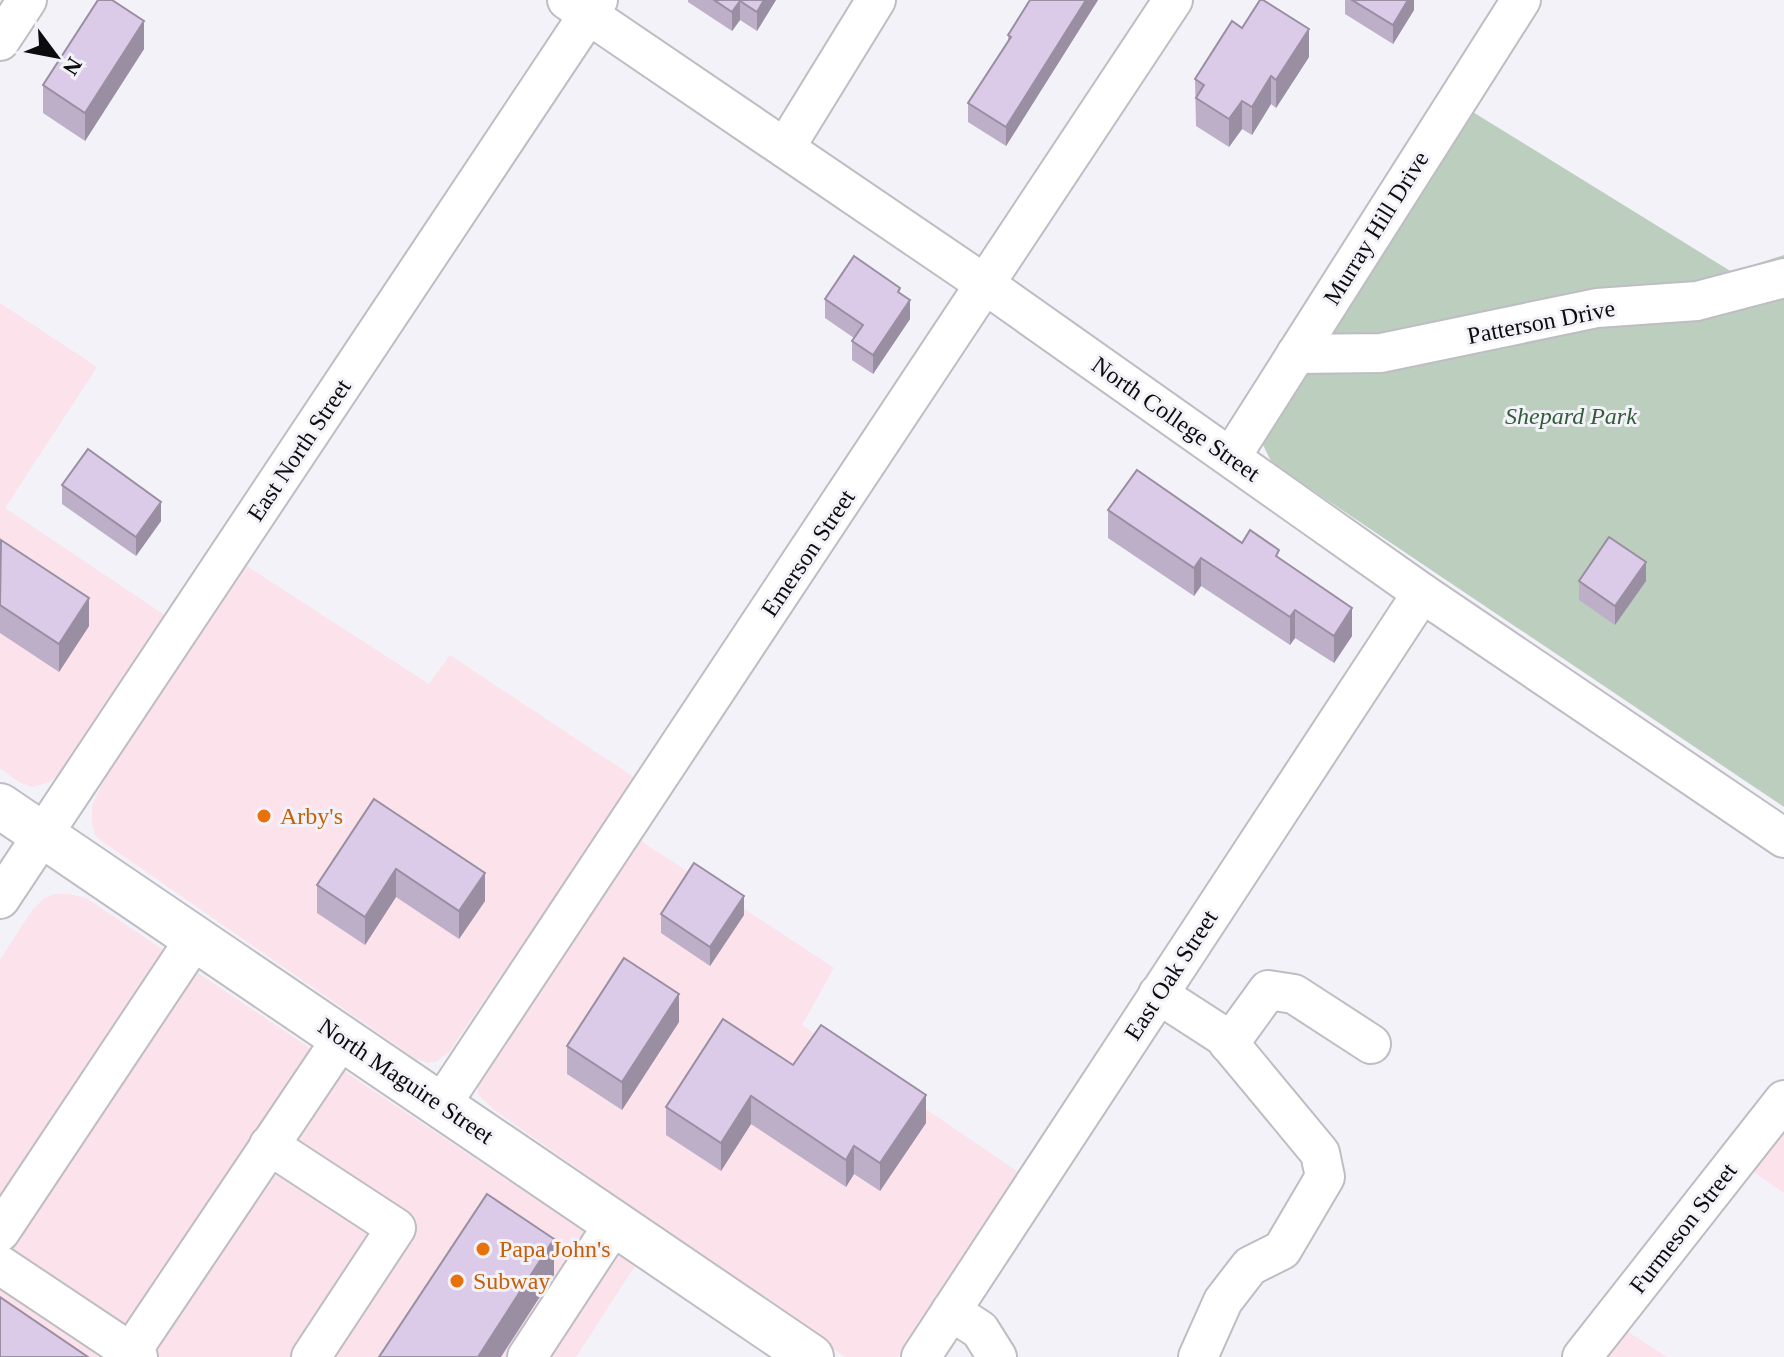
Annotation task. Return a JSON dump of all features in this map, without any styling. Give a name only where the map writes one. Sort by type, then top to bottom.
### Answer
[{"type":"main road","name":"North Maguire Street","points":[[0,806],[811,1357]]},
{"type":"street","points":[[0,41],[27,0]]},
{"type":"street","points":[[785,148],[876,0]]},
{"type":"street","name":"Emerson Street","points":[[441,1105],[1173,0]]},
{"type":"street","name":"Murray Hill Drive","points":[[1231,457],[1521,0]]},
{"type":"street","name":"North College Street","points":[[585,5],[1422,593],[1784,838]]},
{"type":"street","name":"East North Street","points":[[0,899],[585,5]]},
{"type":"street","name":"Patterson Drive","points":[[1296,354],[1381,353],[1597,308],[1697,301],[1784,278]]},
{"type":"street","name":"East Oak Street","points":[[921,1357],[1422,593]]},
{"type":"street","points":[[0,1232],[195,939]]},
{"type":"street","points":[[1229,1044],[1268,990],[1294,994],[1371,1044]]},
{"type":"street","points":[[1158,994],[1223,1036],[1320,1153],[1325,1177],[1282,1250],[1250,1266],[1223,1301],[1198,1357]]},
{"type":"street","points":[[0,1265],[134,1354],[342,1038]]},
{"type":"street","name":"Furmeson Street","points":[[1582,1357],[1784,1100]]},
{"type":"street","points":[[269,1145],[396,1228],[311,1357]]},
{"type":"street","points":[[527,1357],[614,1224]]},
{"type":"street","points":[[951,1311],[980,1330],[997,1357]]},
{"type":"shaded area","points":[[0,303],[97,367],[5,508],[169,618],[57,776],[32,787],[0,768]]},
{"type":"shaded area","points":[[242,563],[429,684],[450,655],[635,778],[449,1052],[437,1061],[428,1063],[416,1059],[96,837],[92,806],[104,780]]},
{"type":"shaded area","points":[[635,837],[834,968],[802,1025],[1020,1173],[898,1357],[845,1357],[493,1109],[478,1094],[478,1080]]},
{"type":"shaded area","points":[[55,894],[86,898],[635,1266],[576,1357],[0,1357],[0,960],[31,912],[43,899]]},
{"type":"shaded area","points":[[1784,1124],[1784,1193],[1749,1169]]},
{"type":"shaded area","points":[[1620,1327],[1667,1357],[1596,1357]]},
{"type":"green space","name":"Shepard Park","points":[[1468,109],[1732,272],[1784,255],[1784,807],[1272,463],[1263,445],[1264,428]]},
{"type":"building","points":[[98,0],[112,0],[144,21],[85,113],[43,85]]},
{"type":"building","points":[[714,0],[764,0],[757,12],[740,1],[732,12]]},
{"type":"building","points":[[1030,0],[1086,0],[1006,127],[968,103],[1011,37],[1008,35]]},
{"type":"building","points":[[1260,0],[1309,29],[1276,80],[1271,76],[1252,107],[1242,101],[1229,119],[1196,98],[1204,85],[1195,79],[1232,21],[1242,28]]},
{"type":"building","points":[[1352,0],[1408,0],[1393,25]]},
{"type":"building","points":[[854,256],[900,288],[898,292],[910,300],[873,355],[852,341],[863,325],[825,299]]},
{"type":"building","points":[[88,449],[161,502],[136,537],[62,485]]},
{"type":"building","points":[[1137,470],[1242,543],[1250,530],[1279,550],[1276,556],[1352,608],[1334,636],[1295,610],[1290,617],[1201,558],[1194,568],[1108,510]]},
{"type":"building","points":[[1609,537],[1646,562],[1615,606],[1579,581]]},
{"type":"building","points":[[1,540],[89,598],[59,644],[0,605]]},
{"type":"building","points":[[374,799],[485,873],[459,911],[396,869],[365,917],[317,885]]},
{"type":"building","points":[[694,863],[744,896],[710,947],[661,914]]},
{"type":"building","points":[[624,958],[679,994],[622,1082],[567,1046]]},
{"type":"building","points":[[723,1019],[793,1065],[821,1025],[926,1095],[880,1163],[854,1146],[846,1160],[751,1096],[721,1143],[666,1107]]},
{"type":"building","points":[[487,1194],[554,1239],[478,1357],[379,1357]]},
{"type":"building","points":[[0,1297],[88,1357],[0,1357]]},
{"type":"place","name":"Arby's","points":[[264,816]]},
{"type":"place","name":"Papa John's","points":[[483,1249]]},
{"type":"place","name":"Subway","points":[[457,1281]]}]
